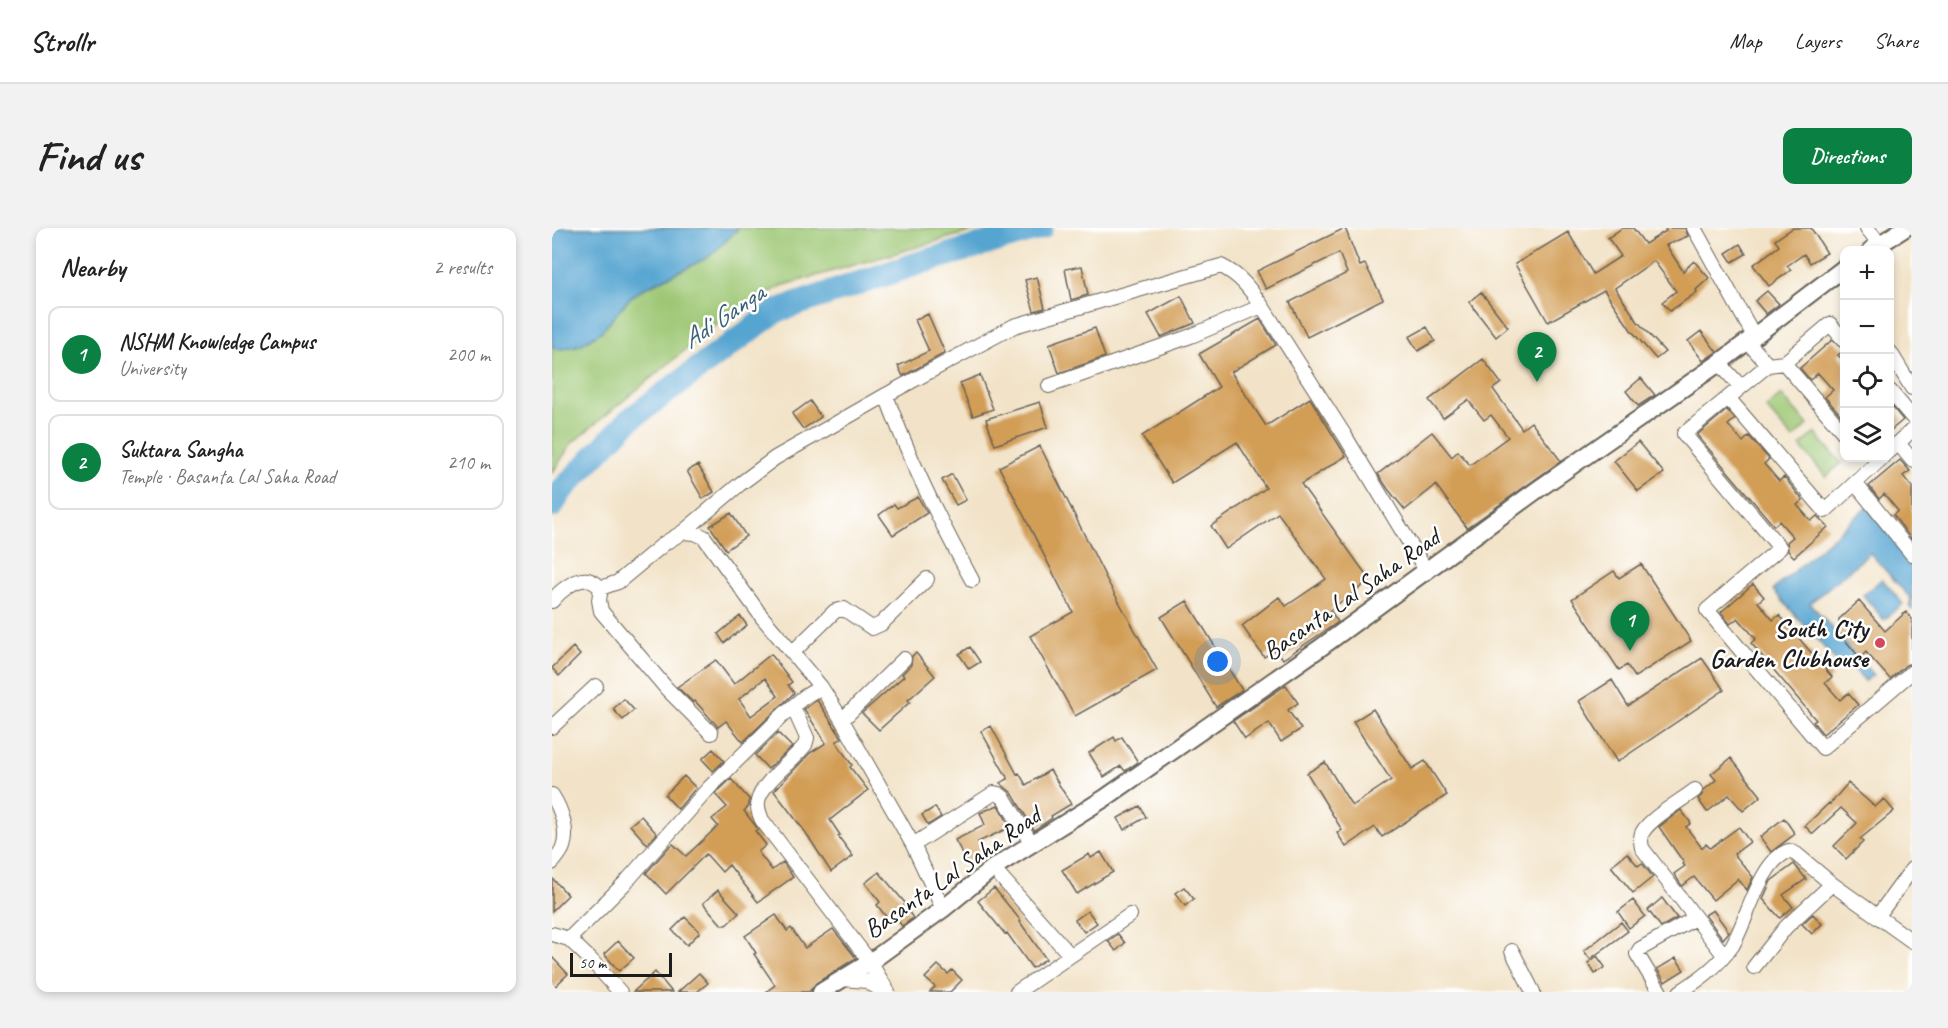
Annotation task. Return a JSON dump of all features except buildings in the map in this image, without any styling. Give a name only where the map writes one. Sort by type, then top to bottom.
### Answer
[{"type":"main road","points":[[1878,246],[1905,228]]},
{"type":"main road","name":"Basanta Lal Saha Road","points":[[821,992],[870,962],[943,909],[993,868],[1105,798],[1427,572],[1537,490],[1840,276]]},
{"type":"street","points":[[1694,228],[1750,338],[1768,365]]},
{"type":"street","points":[[1867,228],[1876,246]]},
{"type":"street","points":[[601,588],[618,582],[775,458],[886,394],[1014,326],[1221,266],[1232,271],[1247,285],[1262,306],[1351,446],[1427,572]]},
{"type":"street","points":[[1049,386],[1191,336],[1262,306]]},
{"type":"street","points":[[1840,335],[1830,324],[1784,363],[1768,365],[1684,434],[1780,548],[1707,610],[1823,748],[1912,672]]},
{"type":"street","points":[[1891,354],[1912,388]]},
{"type":"street","points":[[1719,363],[1742,387]]},
{"type":"street","points":[[1784,363],[1840,427]]},
{"type":"street","points":[[886,394],[908,454],[972,580]]},
{"type":"street","points":[[1894,396],[1912,417]]},
{"type":"street","points":[[1729,399],[1825,511],[1855,483],[1871,462]]},
{"type":"street","points":[[1912,430],[1894,447],[1912,460]]},
{"type":"street","points":[[1855,483],[1912,554]]},
{"type":"street","points":[[683,532],[695,533],[704,537],[762,617],[820,687],[842,720],[913,845],[943,909]]},
{"type":"street","points":[[793,652],[835,610],[844,609],[872,628],[881,624],[927,579]]},
{"type":"street","points":[[552,601],[580,581],[588,580],[601,588]]},
{"type":"street","points":[[601,588],[599,600],[601,611],[667,690],[711,733]]},
{"type":"street","points":[[842,720],[904,659]]},
{"type":"street","points":[[552,727],[596,686]]},
{"type":"street","points":[[569,939],[626,883],[693,805],[793,707],[820,687]]},
{"type":"street","points":[[793,707],[807,738],[805,745],[765,788],[758,798],[757,809],[762,820],[870,962],[886,992]]},
{"type":"street","points":[[1695,790],[1643,831],[1640,840],[1642,848],[1724,955]]},
{"type":"street","points":[[913,845],[994,793],[1004,798],[1032,844]]},
{"type":"street","points":[[552,795],[560,810],[565,840],[562,850],[552,863]]},
{"type":"street","points":[[1680,992],[1712,970],[1724,955],[1742,927],[1763,879],[1770,867],[1784,852],[1789,851],[1796,854],[1832,884],[1912,941]]},
{"type":"street","points":[[993,868],[1070,955]]},
{"type":"street","points":[[1877,917],[1912,869]]},
{"type":"street","points":[[1754,967],[1786,927],[1832,884]]},
{"type":"street","points":[[1017,992],[1130,915]]},
{"type":"street","points":[[1660,992],[1637,954],[1640,949],[1695,918]]},
{"type":"street","points":[[552,934],[569,939],[620,992]]},
{"type":"street","points":[[1512,951],[1533,992]]},
{"type":"street","points":[[842,979],[867,981],[886,992]]},
{"type":"green space","points":[[552,228],[983,228],[781,286],[718,323],[572,443],[552,473]]},
{"type":"green space","points":[[1781,395],[1808,425],[1793,439],[1766,408]]},
{"type":"green space","points":[[1815,433],[1841,463],[1826,477],[1800,446]]},
{"type":"water","points":[[552,228],[739,228],[709,257],[645,288],[630,298],[601,332],[580,345],[557,350],[552,345]]},
{"type":"water","points":[[1867,507],[1912,561],[1912,610],[1909,606],[1911,599],[1870,553],[1810,603],[1873,675],[1865,681],[1847,661],[1837,662],[1773,590]]},
{"type":"water","points":[[1882,579],[1903,604],[1884,620],[1863,595]]},
{"type":"waterway","name":"Adi Ganga","points":[[552,506],[562,490],[629,420],[776,311],[922,262],[1041,228]]},
{"type":"place","name":"Suktara Sangha","points":[[1537,382]]},
{"type":"place","name":"South City Garden Clubhouse","points":[[1880,643]]},
{"type":"place","name":"NSHM Knowledge Campus","points":[[1630,651]]}]
